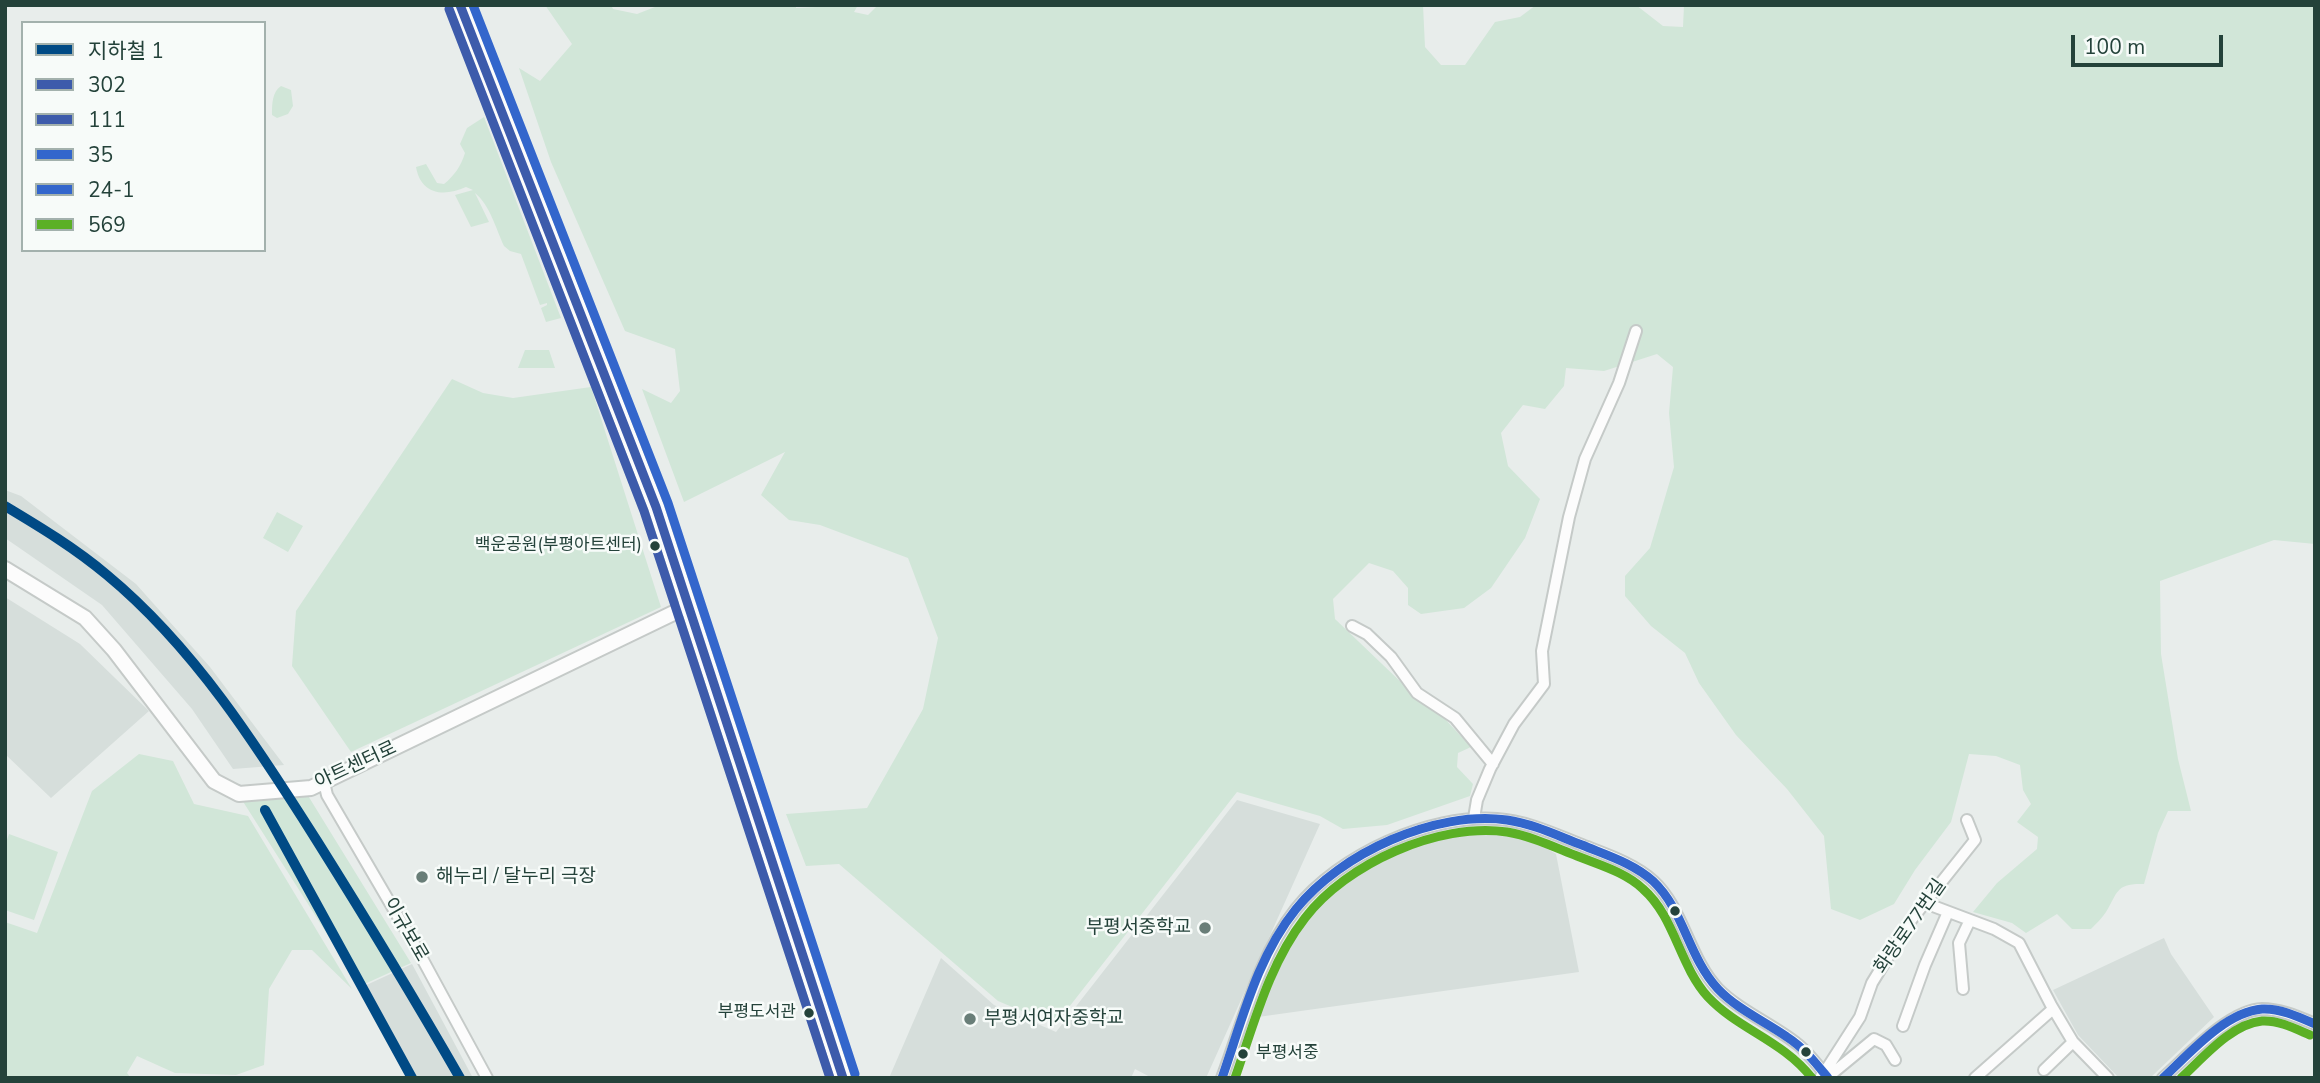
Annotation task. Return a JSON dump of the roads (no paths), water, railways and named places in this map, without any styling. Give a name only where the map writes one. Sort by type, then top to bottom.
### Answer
[{"type":"main road","points":[[460,5],[651,495],[843,1078]]},
{"type":"street","points":[[1474,818],[1477,800],[1493,764],[1514,724],[1544,684],[1542,651],[1572,506],[1585,459],[1619,383],[1636,331]]},
{"type":"street","name":"아트센터로","points":[[5,569],[85,618],[114,650],[214,781],[239,794],[311,788],[688,606]]},
{"type":"street","points":[[1352,626],[1367,634],[1391,657],[1417,693],[1455,718],[1493,764]]},
{"type":"street","name":"이규보로","points":[[324,782],[327,795],[418,951],[487,1078]]},
{"type":"street","points":[[1222,1078],[1260,976],[1275,944],[1296,910],[1323,881],[1364,852],[1432,825],[1474,818],[1529,824],[1595,850],[1652,880],[1666,897],[1706,974],[1720,990],[1798,1043],[1824,1076],[1833,1072],[1874,1039],[1886,1045],[1895,1060]]},
{"type":"street","name":"화랑로77번길","points":[[1824,1076],[1860,1017],[1872,983],[1908,924],[1975,840],[1967,820]]},
{"type":"street","points":[[1925,903],[1994,929],[2019,943],[2073,1042],[2100,1075]]},
{"type":"street","points":[[1903,1026],[1948,912]]},
{"type":"street","points":[[1963,989],[1959,943],[1970,920]]},
{"type":"street","points":[[1975,1078],[2053,1009]]},
{"type":"street","points":[[2163,1078],[2219,1029],[2249,1012],[2274,1010],[2315,1024]]},
{"type":"street","points":[[2044,1070],[2073,1042]]},
{"type":"metro line","name":"1","points":[[5,506],[70,547],[107,575],[139,603],[196,666],[247,734],[294,805],[460,1078]]},
{"type":"metro line","name":"1","points":[[265,810],[412,1078]]},
{"type":"place","name":"백운공원(부평아트센터)","points":[[655,546]]},
{"type":"place","name":"해누리 / 달누리 극장","points":[[422,877]]},
{"type":"place","name":"부평서중학교","points":[[1205,928]]},
{"type":"place","name":"부평도서관","points":[[809,1013]]},
{"type":"place","name":"부평서여자중학교","points":[[970,1019]]},
{"type":"place","name":"부평서중","points":[[1243,1054]]}]
